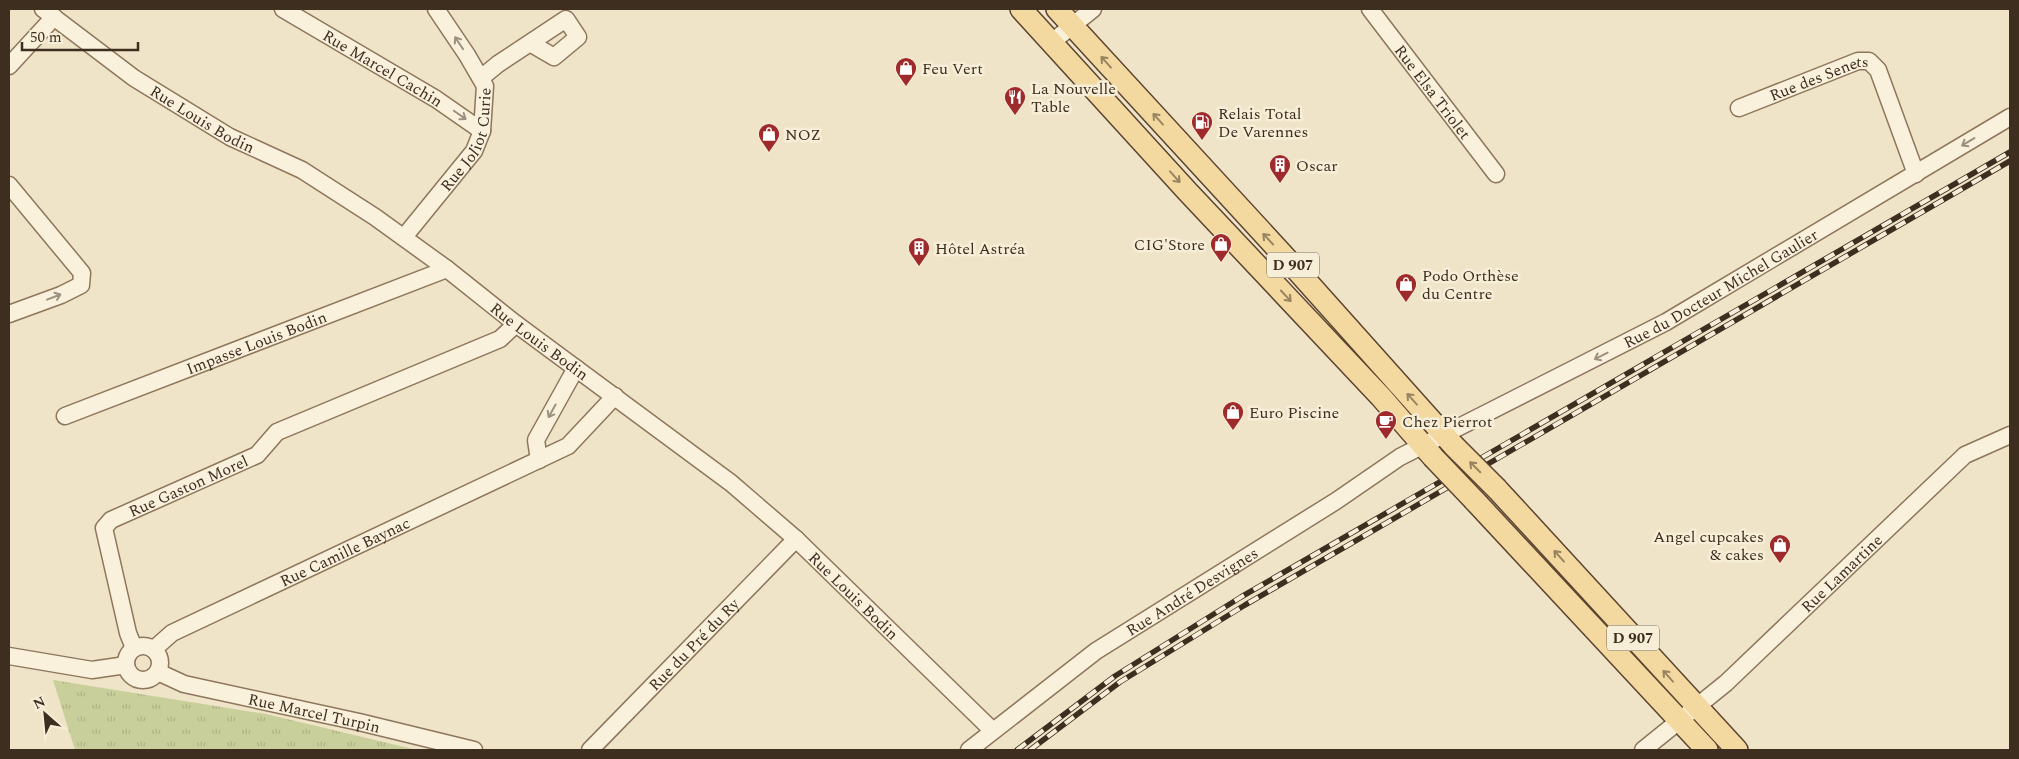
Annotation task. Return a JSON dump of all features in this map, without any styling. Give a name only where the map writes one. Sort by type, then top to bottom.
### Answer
[{"type":"main road","name":"D 907","points":[[1022,9],[1187,191],[1377,393],[1439,446],[1486,494],[1549,580],[1707,750]]},
{"type":"main road","name":"D 907","points":[[1057,9],[1285,257],[1439,446]]},
{"type":"main road","name":"D 907","points":[[1486,494],[1531,525],[1737,750]]},
{"type":"street","name":"Rue Marcel Cachin","points":[[283,9],[436,99],[482,131]]},
{"type":"street","name":"Rue Joliot Curie","points":[[404,237],[474,151],[482,131],[485,86],[436,9]]},
{"type":"street","points":[[1052,42],[1093,9]]},
{"type":"street","name":"Rue Elsa Triolet","points":[[1370,9],[1496,174]]},
{"type":"street","points":[[9,66],[46,11]]},
{"type":"street","name":"Rue Louis Bodin","points":[[46,11],[134,78],[230,137],[302,170],[375,217],[731,483],[796,539],[993,731]]},
{"type":"street","points":[[481,78],[530,43]]},
{"type":"street","name":"Rue des Senets","points":[[1740,108],[1858,61],[1869,61],[1878,70],[1916,174]]},
{"type":"street","name":"Rue du Docteur Michel Gaulier","points":[[1439,446],[1666,322],[2010,117]]},
{"type":"street","points":[[9,185],[82,273],[81,285],[9,314]]},
{"type":"street","name":"Impasse Louis Bodin","points":[[65,416],[447,269]]},
{"type":"street","name":"Rue Gaston Morel","points":[[134,648],[128,633],[104,528],[111,520],[257,455],[277,432],[500,339],[516,324]]},
{"type":"street","points":[[539,460],[536,440],[576,368]]},
{"type":"street","name":"Rue Camille Baynac","points":[[154,649],[172,633],[568,446],[615,396]]},
{"type":"street","name":"Rue Lamartine","points":[[1643,750],[1726,683],[1965,455],[2010,435]]},
{"type":"street","name":"Rue André Desvignes","points":[[969,750],[1096,651],[1336,501],[1400,456],[1439,446]]},
{"type":"street","name":"Rue du Pré du Ry","points":[[590,750],[796,539]]},
{"type":"street","points":[[1549,580],[1580,604],[1672,702],[1696,706]]},
{"type":"street","points":[[144,646],[154,649],[160,657],[158,672],[150,679],[140,680],[131,675],[126,666],[127,658],[134,648],[144,646]]},
{"type":"street","points":[[9,656],[92,670],[126,666]]},
{"type":"street","name":"Rue Marcel Turpin","points":[[158,672],[184,684],[359,722],[474,750]]},
{"type":"street","points":[[1679,720],[1699,723],[1726,750]]},
{"type":"green space","points":[[53,680],[266,714],[417,750],[75,750]]},
{"type":"railway","points":[[1017,750],[1115,676],[1241,597],[2010,152]]},
{"type":"railway","points":[[1030,750],[1120,682],[1245,605],[2010,161]]},
{"type":"place","name":"Feu Vert","points":[[906,87]]},
{"type":"place","name":"La Nouvelle Table","points":[[1015,116]]},
{"type":"place","name":"Relais Total De Varennes","points":[[1202,141]]},
{"type":"place","name":"NOZ","points":[[769,153]]},
{"type":"place","name":"Oscar","points":[[1280,184]]},
{"type":"place","name":"CIG'Store","points":[[1221,263]]},
{"type":"place","name":"Hôtel Astréa","points":[[919,267]]},
{"type":"place","name":"Podo Orthèse du Centre","points":[[1406,303]]},
{"type":"place","name":"Euro Piscine","points":[[1233,431]]},
{"type":"place","name":"Chez Pierrot","points":[[1386,440]]},
{"type":"place","name":"Angel cupcakes & cakes","points":[[1780,564]]}]
